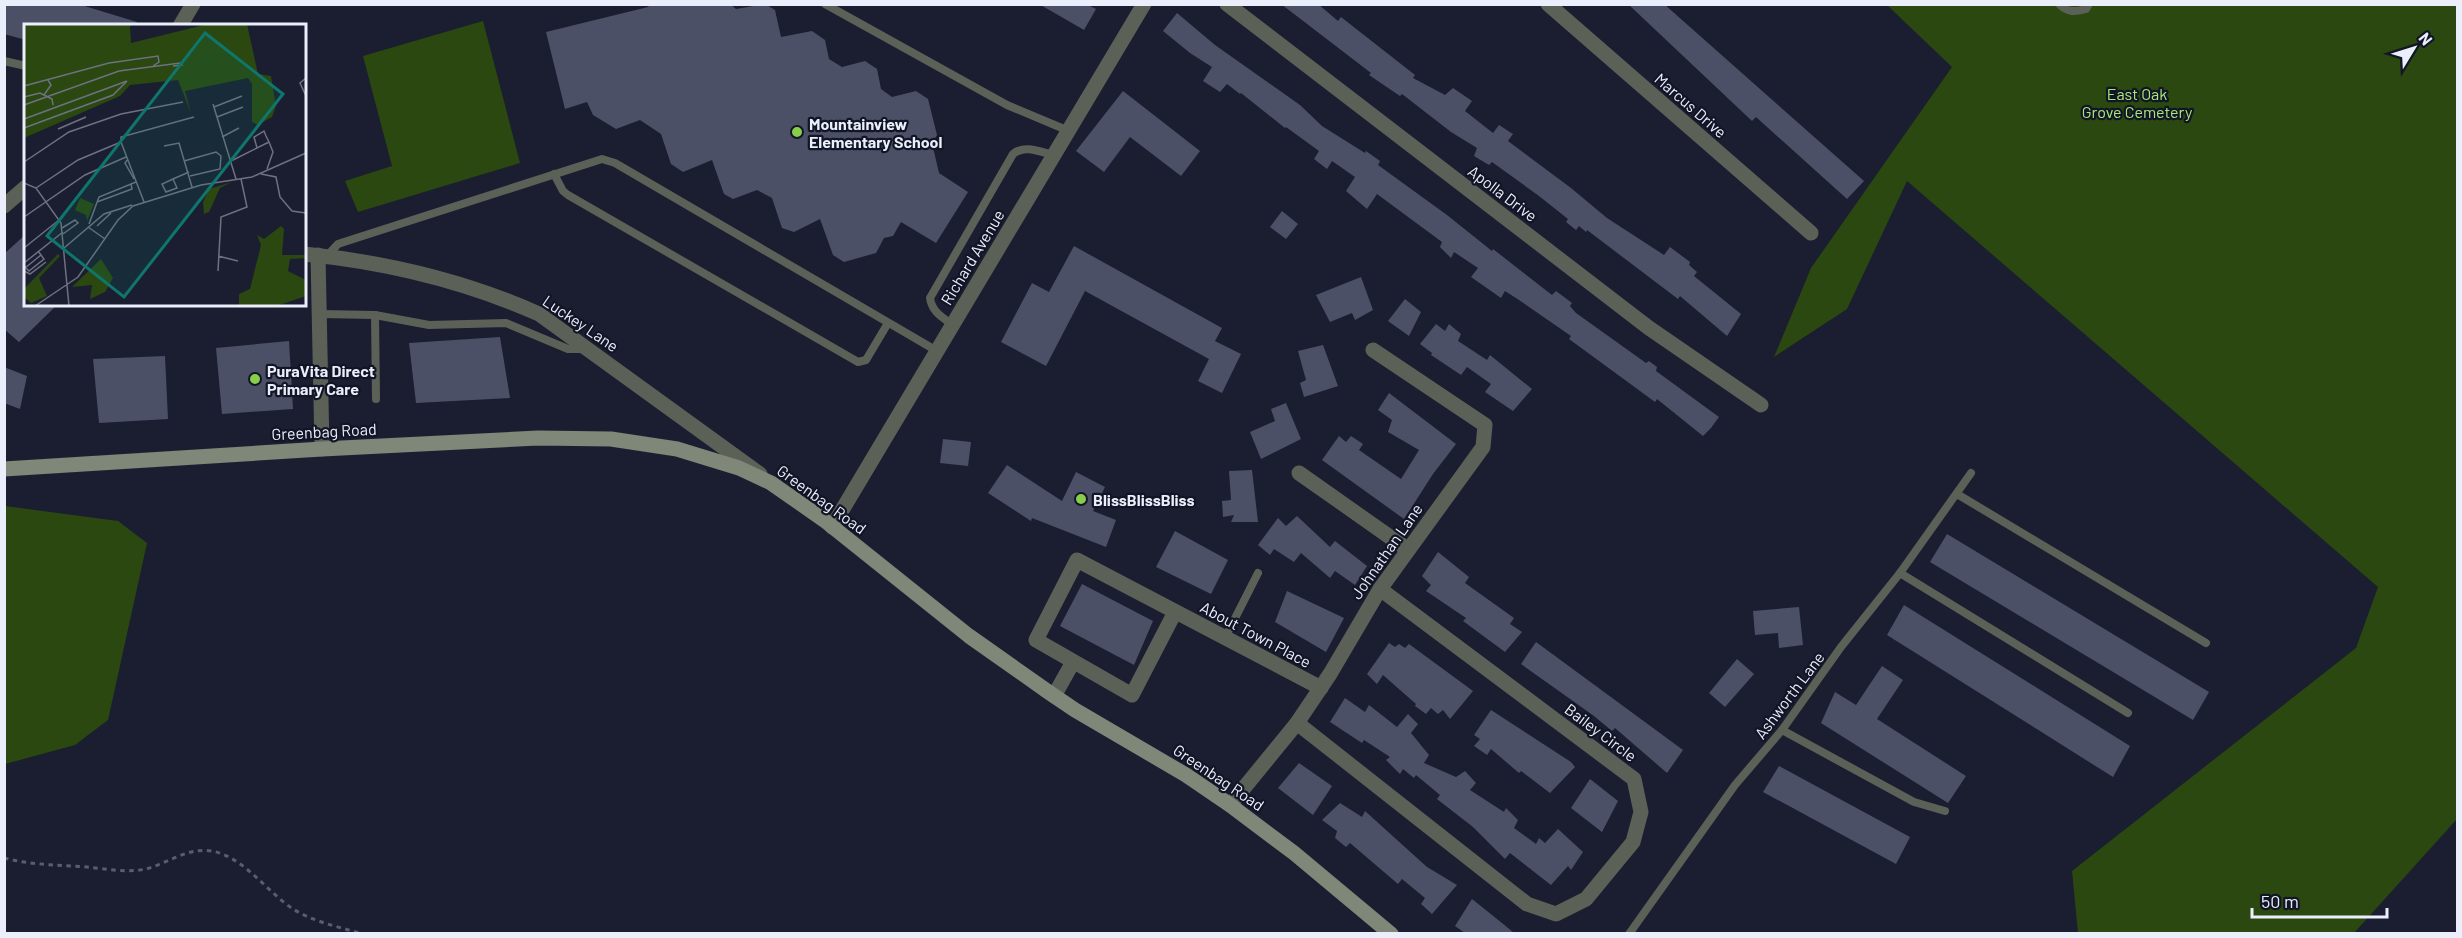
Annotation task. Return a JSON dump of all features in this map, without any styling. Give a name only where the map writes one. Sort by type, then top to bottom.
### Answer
[{"type":"main road","name":"Greenbag Road","points":[[4,469],[538,438],[611,439],[677,449],[739,468],[771,483],[832,527],[969,636],[1054,696],[1176,768],[1230,805],[1294,853],[1391,933]]},
{"type":"street","points":[[181,24],[193,4]]},
{"type":"street","name":"Richard Avenue","points":[[832,527],[1144,4]]},
{"type":"street","name":"Apolla Drive","points":[[1227,4],[1649,328],[1761,405]]},
{"type":"street","name":"Marcus Drive","points":[[1548,4],[1811,233]]},
{"type":"street","points":[[4,206],[23,194]]},
{"type":"street","points":[[316,255],[322,449]]},
{"type":"street","name":"Luckey Lane","points":[[316,255],[442,279],[500,297],[539,314],[771,483]]},
{"type":"street","name":"Johnathan Lane","points":[[1230,805],[1297,723],[1321,688],[1380,589],[1483,447],[1485,425],[1373,350]]},
{"type":"street","points":[[1299,473],[1407,549]]},
{"type":"street","name":"About Town Place","points":[[1175,612],[1132,695],[1036,640],[1077,560],[1321,688]]},
{"type":"street","name":"Bailey Circle","points":[[1297,723],[1527,904],[1556,914],[1586,898],[1633,842],[1641,812],[1634,779],[1380,589]]},
{"type":"street","points":[[1054,696],[1073,662]]},
{"type":"lane","points":[[825,4],[1007,105],[1069,131]]},
{"type":"lane","points":[[2059,4],[2063,9],[2073,13],[2086,9],[2089,4]]},
{"type":"lane","points":[[4,61],[24,66]]},
{"type":"lane","points":[[952,325],[935,312],[930,298],[1013,153],[1018,149],[1027,148],[1054,155]]},
{"type":"lane","points":[[316,255],[338,244],[602,159],[615,163],[937,351]]},
{"type":"lane","points":[[554,174],[559,185],[568,195],[858,362],[866,360],[888,323]]},
{"type":"lane","points":[[319,314],[375,315],[429,325],[506,322],[568,349],[588,348]]},
{"type":"lane","points":[[375,315],[376,399]]},
{"type":"lane","name":"Ashworth Lane","points":[[1631,933],[1736,785],[1782,730],[1841,647],[1900,573],[1971,473]]},
{"type":"lane","points":[[1957,494],[2206,643]]},
{"type":"lane","points":[[1225,638],[1258,573]]},
{"type":"lane","points":[[1900,573],[2128,713]]},
{"type":"lane","points":[[1782,730],[1914,802],[1945,811]]},
{"type":"path","points":[[4,858],[45,865],[122,870],[146,869],[189,853],[209,851],[222,854],[237,862],[294,910],[317,921],[363,933]]},
{"type":"green space","name":"East Oak Grove Cemetery","points":[[1887,5],[2457,5],[2457,819],[2354,933],[2078,933],[2072,871],[2356,648],[2378,587],[1907,181],[1847,309],[1774,357],[1811,268],[1952,67]]},
{"type":"green space","points":[[483,21],[520,163],[358,212],[345,181],[392,166],[363,56]]},
{"type":"green space","points":[[5,506],[118,521],[147,543],[108,720],[75,745],[5,764]]},
{"type":"building","points":[[4,4],[78,4],[137,22],[136,24],[24,24],[24,39],[4,34]]},
{"type":"building","name":"Mountainview Elementary School","points":[[650,4],[730,4],[736,9],[765,4],[775,10],[781,37],[812,31],[825,40],[829,59],[842,67],[865,61],[877,69],[881,89],[892,97],[916,91],[928,99],[937,135],[932,143],[939,173],[968,192],[936,243],[901,222],[893,236],[884,238],[876,253],[844,262],[833,255],[820,219],[794,232],[782,228],[772,198],[757,190],[733,199],[724,194],[712,160],[683,172],[671,164],[661,134],[640,120],[616,129],[593,115],[587,102],[565,109],[546,32],[648,7]]},
{"type":"building","points":[[1039,4],[1086,4],[1096,9],[1084,30]]},
{"type":"building","points":[[1281,4],[1318,4],[1338,21],[1341,17],[1415,75],[1413,78],[1445,95],[1453,88],[1472,101],[1465,111],[1493,133],[1499,125],[1513,134],[1508,141],[1607,218],[1664,255],[1670,247],[1690,262],[1689,265],[1697,272],[1694,276],[1741,314],[1727,336],[1680,296],[1678,299],[1587,230],[1586,232],[1579,226],[1576,230],[1566,222],[1568,219],[1492,162],[1489,165],[1474,156],[1477,148],[1451,132],[1402,94],[1400,96],[1369,75],[1371,73]]},
{"type":"building","points":[[1628,4],[1664,4],[1864,181],[1847,199],[1756,117],[1752,121]]},
{"type":"building","points":[[1177,13],[1215,45],[1300,105],[1322,126],[1380,161],[1378,165],[1492,251],[1493,249],[1552,295],[1556,291],[1572,303],[1570,306],[1576,313],[1646,363],[1649,361],[1657,367],[1656,371],[1719,417],[1711,428],[1703,436],[1657,399],[1655,402],[1569,339],[1571,336],[1519,300],[1505,291],[1501,298],[1471,277],[1478,268],[1454,252],[1451,258],[1440,247],[1442,242],[1377,194],[1367,209],[1346,191],[1355,177],[1332,161],[1327,169],[1314,159],[1319,151],[1227,84],[1220,92],[1203,81],[1212,67],[1163,31]]},
{"type":"building","points":[[1123,91],[1200,151],[1181,176],[1130,137],[1104,172],[1076,151]]},
{"type":"building","points":[[1282,211],[1298,224],[1286,239],[1270,227]]},
{"type":"building","points":[[24,236],[24,306],[56,306],[19,342],[4,329],[4,254]]},
{"type":"building","points":[[1074,246],[1222,328],[1215,341],[1241,354],[1222,393],[1198,381],[1209,359],[1085,291],[1046,366],[1001,342],[1032,283],[1049,292]]},
{"type":"building","points":[[1361,277],[1373,310],[1355,320],[1352,313],[1330,322],[1316,295]]},
{"type":"building","points":[[1405,299],[1421,312],[1409,336],[1388,321]]},
{"type":"building","points":[[1436,324],[1445,331],[1449,324],[1461,334],[1458,341],[1487,360],[1490,355],[1532,389],[1513,411],[1485,392],[1491,384],[1467,367],[1461,375],[1431,355],[1432,353],[1420,344]]},
{"type":"building","points":[[500,337],[510,398],[416,403],[409,343]]},
{"type":"building","name":"PuraVita Direct Primary Care","points":[[289,341],[293,409],[222,414],[216,348]]},
{"type":"building","points":[[1323,345],[1338,386],[1304,397],[1300,383],[1306,380],[1298,351]]},
{"type":"building","points":[[165,356],[168,419],[99,423],[93,359]]},
{"type":"building","points":[[4,367],[27,376],[20,409],[4,403]]},
{"type":"building","points":[[1389,393],[1456,444],[1433,474],[1404,519],[1322,460],[1339,436],[1346,442],[1351,436],[1363,444],[1359,450],[1401,479],[1419,450],[1388,432],[1392,420],[1378,410]]},
{"type":"building","points":[[1286,403],[1301,439],[1261,459],[1250,432],[1275,421],[1271,409]]},
{"type":"building","points":[[943,439],[971,442],[968,466],[940,463]]},
{"type":"building","points":[[1007,465],[1062,501],[1076,472],[1105,487],[1093,511],[1116,520],[1106,547],[1032,518],[1031,521],[988,493]]},
{"type":"building","points":[[1252,470],[1258,522],[1231,522],[1234,515],[1223,517],[1222,501],[1231,500],[1229,471]]},
{"type":"building","points":[[1297,516],[1330,547],[1335,541],[1367,566],[1355,585],[1335,571],[1330,578],[1301,553],[1294,562],[1274,549],[1270,555],[1258,545],[1278,518],[1286,526]]},
{"type":"building","points":[[1175,531],[1228,560],[1211,594],[1156,567]]},
{"type":"building","points":[[1947,534],[2209,692],[2193,720],[1930,562]]},
{"type":"building","points":[[1438,552],[1469,577],[1465,583],[1514,618],[1510,624],[1522,632],[1505,652],[1463,621],[1466,618],[1426,591],[1431,585],[1422,576]]},
{"type":"building","points":[[1082,584],[1153,621],[1134,665],[1060,626]]},
{"type":"building","points":[[1287,591],[1344,618],[1326,652],[1275,622]]},
{"type":"building","points":[[1904,605],[2130,746],[2113,777],[1887,635]]},
{"type":"building","points":[[1799,607],[1803,645],[1779,648],[1778,633],[1755,635],[1753,611]]},
{"type":"building","points":[[1536,642],[1683,750],[1667,773],[1615,728],[1612,731],[1521,664]]},
{"type":"building","points":[[1389,643],[1395,647],[1399,644],[1405,648],[1409,644],[1473,691],[1450,719],[1443,710],[1438,714],[1431,708],[1426,714],[1383,675],[1377,684],[1367,674]]},
{"type":"building","points":[[1737,659],[1754,674],[1725,707],[1709,693]]},
{"type":"building","points":[[1882,666],[1903,680],[1877,719],[1966,776],[1948,803],[1821,723],[1835,692],[1856,705]]},
{"type":"building","points":[[1345,698],[1365,712],[1369,705],[1397,727],[1408,714],[1418,724],[1411,733],[1429,755],[1424,763],[1456,777],[1465,771],[1476,783],[1470,790],[1504,812],[1506,808],[1518,820],[1514,828],[1536,844],[1539,838],[1545,843],[1558,829],[1583,852],[1571,870],[1568,866],[1551,885],[1510,853],[1505,859],[1473,827],[1437,799],[1440,795],[1416,775],[1414,778],[1403,769],[1400,774],[1386,760],[1390,757],[1364,740],[1362,743],[1330,722]]},
{"type":"building","points":[[1491,710],[1571,762],[1575,767],[1550,793],[1521,771],[1519,773],[1491,749],[1487,755],[1474,746],[1480,739],[1474,735]]},
{"type":"building","points":[[1299,763],[1332,786],[1313,815],[1278,788]]},
{"type":"building","points":[[1779,766],[1910,837],[1896,864],[1763,792]]},
{"type":"building","points":[[1590,779],[1618,801],[1602,832],[1571,808]]},
{"type":"building","points":[[1340,803],[1362,817],[1365,811],[1427,867],[1457,885],[1432,914],[1421,904],[1425,898],[1402,879],[1398,884],[1350,843],[1346,847],[1335,838],[1337,831],[1322,820]]},
{"type":"building","points":[[1472,899],[1514,933],[1465,933],[1455,926]]},
{"type":"place","name":"Mountainview Elementary School","points":[[797,132]]},
{"type":"place","name":"PuraVita Direct Primary Care","points":[[255,379]]},
{"type":"place","name":"BlissBlissBliss","points":[[1081,499]]}]
